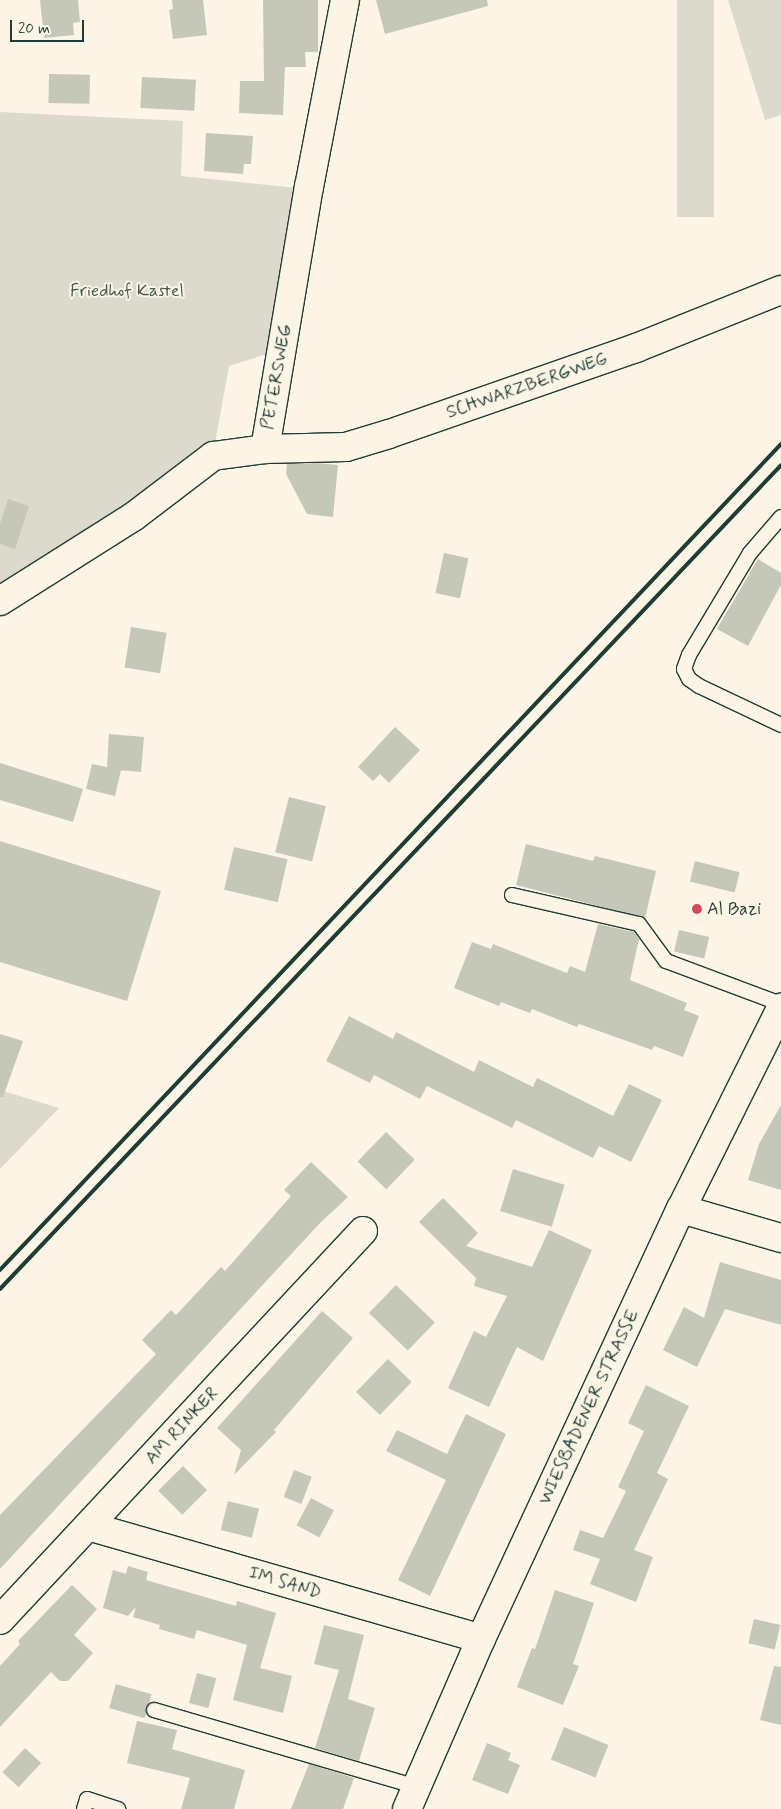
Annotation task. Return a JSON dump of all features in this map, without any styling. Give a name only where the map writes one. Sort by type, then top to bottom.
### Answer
[{"type":"street","name":"PETERSWEG","points":[[0,601],[133,518],[213,456],[265,449],[309,187],[345,0]]},
{"type":"street","name":"SCHWARZBERGWEG","points":[[265,449],[346,447],[389,434],[636,348],[781,290]]},
{"type":"street","name":"WIESBADENER STRASSE","points":[[412,1798],[481,1639],[681,1210],[781,1008]]},
{"type":"street","points":[[681,1210],[781,1238]]},
{"type":"street","name":"AM RINKER","points":[[0,1620],[363,1231]]},
{"type":"street","name":"IM SAND","points":[[88,1526],[481,1639]]},
{"type":"lane","points":[[781,516],[750,553],[689,655],[684,669],[689,679],[699,686],[781,725]]},
{"type":"lane","points":[[512,895],[639,924],[666,961],[781,1004]]},
{"type":"lane","points":[[154,1710],[412,1798]]},
{"type":"lane","points":[[84,1809],[87,1799],[118,1809]]},
{"type":"green space","points":[[677,0],[714,0],[714,217],[677,217]]},
{"type":"green space","points":[[728,0],[781,0],[781,115],[765,120]]},
{"type":"green space","name":"Friedhof Kastel","points":[[0,112],[183,121],[181,176],[297,188],[267,354],[229,366],[214,449],[0,586]]},
{"type":"green space","points":[[0,1090],[59,1108],[0,1169]]},
{"type":"building","points":[[40,0],[78,0],[80,22],[73,23],[74,35],[44,38]]},
{"type":"building","points":[[172,0],[203,0],[207,35],[173,39],[169,10],[173,9]]},
{"type":"building","points":[[263,0],[318,0],[318,52],[305,52],[306,67],[285,67],[283,115],[239,113],[240,81],[264,81]]},
{"type":"building","points":[[376,0],[487,0],[488,6],[385,34]]},
{"type":"building","points":[[49,74],[90,75],[89,104],[48,103]]},
{"type":"building","points":[[142,77],[196,80],[194,111],[140,108]]},
{"type":"building","points":[[206,133],[253,136],[251,164],[244,164],[243,174],[204,171]]},
{"type":"building","points":[[316,463],[338,465],[333,517],[307,514],[286,474],[287,464]]},
{"type":"building","points":[[8,499],[29,506],[15,549],[0,544],[0,524]]},
{"type":"building","points":[[444,553],[468,558],[460,598],[435,593]]},
{"type":"building","points":[[758,559],[781,573],[781,585],[748,646],[717,629]]},
{"type":"building","points":[[131,627],[167,633],[160,673],[125,667]]},
{"type":"building","points":[[395,727],[420,750],[389,783],[380,774],[373,781],[358,767]]},
{"type":"building","points":[[109,734],[144,737],[141,772],[121,770],[115,796],[86,789],[92,764],[107,767]]},
{"type":"building","points":[[0,763],[83,789],[73,822],[0,800]]},
{"type":"building","points":[[289,797],[326,806],[312,861],[275,852]]},
{"type":"building","points":[[0,841],[161,891],[127,1001],[0,962]]},
{"type":"building","points":[[526,844],[593,861],[595,856],[656,871],[645,918],[516,885]]},
{"type":"building","points":[[234,847],[288,859],[278,902],[224,890]]},
{"type":"building","points":[[695,861],[740,872],[735,893],[690,881]]},
{"type":"building","points":[[598,924],[634,932],[639,939],[630,980],[687,1003],[684,1010],[699,1016],[683,1057],[654,1046],[652,1050],[579,1024],[577,1027],[532,1009],[530,1013],[501,1002],[499,1006],[454,988],[472,942],[491,949],[493,944],[567,973],[570,966],[585,972]]},
{"type":"building","points":[[679,930],[709,937],[704,958],[674,951]]},
{"type":"building","points":[[349,1016],[393,1039],[396,1032],[474,1072],[479,1060],[533,1087],[537,1078],[613,1116],[629,1084],[662,1100],[631,1162],[599,1146],[593,1158],[516,1120],[512,1128],[427,1086],[420,1099],[374,1075],[370,1083],[326,1061]]},
{"type":"building","points":[[0,1034],[23,1041],[3,1097],[0,1097]]},
{"type":"building","points":[[781,1105],[781,1190],[748,1180],[759,1144]]},
{"type":"building","points":[[386,1132],[415,1160],[386,1189],[358,1161]]},
{"type":"building","points":[[311,1162],[348,1197],[320,1223],[0,1569],[0,1515],[156,1354],[142,1340],[171,1310],[176,1315],[221,1267],[225,1271],[291,1196],[284,1190]]},
{"type":"building","points":[[513,1169],[565,1185],[552,1227],[500,1211]]},
{"type":"building","points":[[443,1198],[478,1233],[466,1246],[532,1267],[549,1230],[592,1250],[543,1361],[517,1347],[489,1407],[448,1388],[474,1331],[486,1337],[507,1296],[474,1286],[476,1278],[419,1222]]},
{"type":"building","points":[[720,1262],[781,1280],[781,1325],[725,1309],[697,1367],[663,1350],[684,1307],[704,1318]]},
{"type":"building","points":[[396,1285],[435,1323],[408,1351],[369,1313]]},
{"type":"building","points":[[322,1311],[353,1338],[274,1430],[276,1432],[234,1475],[241,1450],[217,1428]]},
{"type":"building","points":[[388,1359],[412,1382],[380,1415],[356,1392]]},
{"type":"building","points":[[646,1385],[689,1406],[657,1473],[668,1479],[634,1550],[653,1557],[636,1602],[590,1584],[600,1559],[573,1550],[580,1530],[603,1538],[626,1491],[618,1487],[644,1431],[628,1423]]},
{"type":"building","points":[[466,1414],[506,1434],[430,1596],[398,1580],[446,1480],[386,1451],[397,1430],[447,1454]]},
{"type":"building","points":[[183,1466],[207,1490],[182,1515],[158,1491]]},
{"type":"building","points":[[294,1470],[312,1477],[301,1504],[284,1497]]},
{"type":"building","points":[[311,1498],[334,1510],[319,1538],[296,1525]]},
{"type":"building","points":[[228,1501],[259,1509],[252,1538],[221,1530]]},
{"type":"building","points":[[128,1566],[148,1572],[146,1580],[236,1606],[237,1601],[276,1613],[260,1668],[292,1676],[283,1713],[233,1700],[247,1645],[197,1630],[194,1639],[159,1629],[160,1625],[133,1617],[136,1607],[128,1616],[103,1608],[113,1570],[126,1574]]},
{"type":"building","points":[[72,1585],[97,1609],[74,1635],[93,1653],[68,1681],[60,1681],[51,1672],[0,1727],[0,1666],[20,1644],[18,1641]]},
{"type":"building","points":[[555,1590],[594,1603],[573,1664],[579,1666],[563,1705],[517,1687],[532,1648],[535,1649]]},
{"type":"building","points":[[754,1619],[780,1625],[775,1649],[748,1643]]},
{"type":"building","points":[[324,1625],[364,1635],[348,1699],[375,1708],[359,1761],[315,1748],[339,1670],[314,1664]]},
{"type":"building","points":[[774,1666],[781,1667],[781,1725],[760,1720]]},
{"type":"building","points":[[197,1673],[216,1678],[208,1708],[189,1703]]},
{"type":"building","points":[[116,1684],[152,1694],[145,1718],[109,1708]]},
{"type":"building","points":[[137,1721],[177,1730],[172,1749],[245,1770],[234,1809],[181,1809],[190,1778],[127,1763]]},
{"type":"building","points":[[564,1727],[609,1745],[595,1777],[551,1759]]},
{"type":"building","points":[[487,1743],[511,1753],[508,1760],[520,1765],[508,1794],[472,1780]]},
{"type":"building","points":[[25,1748],[41,1763],[19,1787],[2,1772]]},
{"type":"building","points":[[309,1764],[354,1778],[343,1809],[291,1809]]},
{"type":"railway","points":[[0,1270],[781,444]]},
{"type":"railway","points":[[0,1289],[781,465]]},
{"type":"place","name":"Al Bazi","points":[[697,909]]}]
